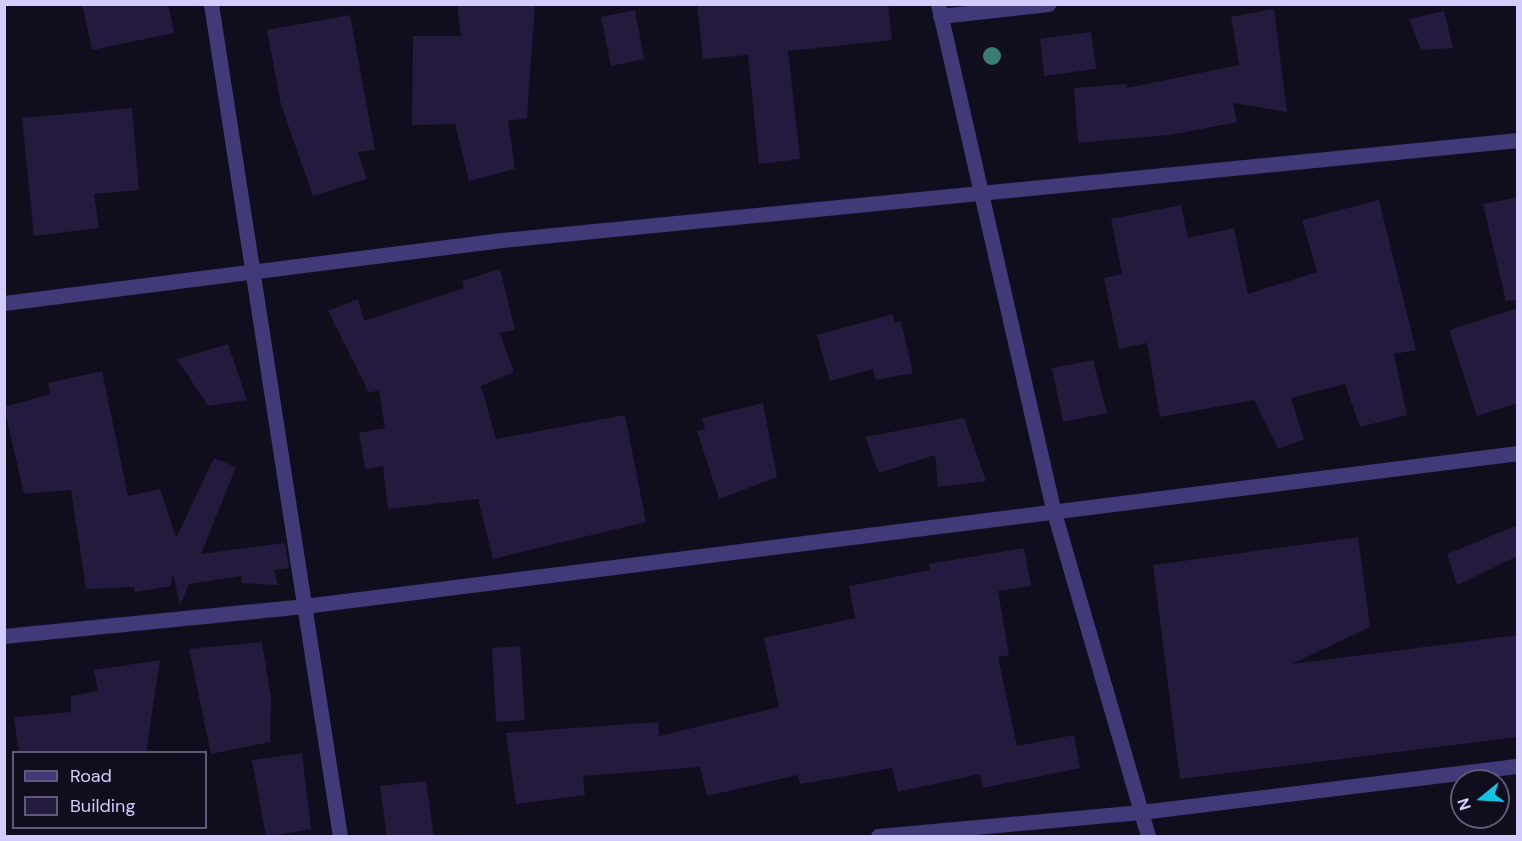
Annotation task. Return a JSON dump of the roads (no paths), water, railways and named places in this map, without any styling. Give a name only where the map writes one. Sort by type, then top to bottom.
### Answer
[{"type":"street","points":[[211,4],[340,837]]},
{"type":"street","points":[[1048,4],[939,10],[1053,509],[1148,837]]},
{"type":"street","points":[[4,303],[502,240],[981,195],[1518,140]]},
{"type":"street","points":[[4,636],[304,606],[1053,509],[1518,453]]},
{"type":"street","points":[[878,837],[1142,812],[1518,766]]}]
